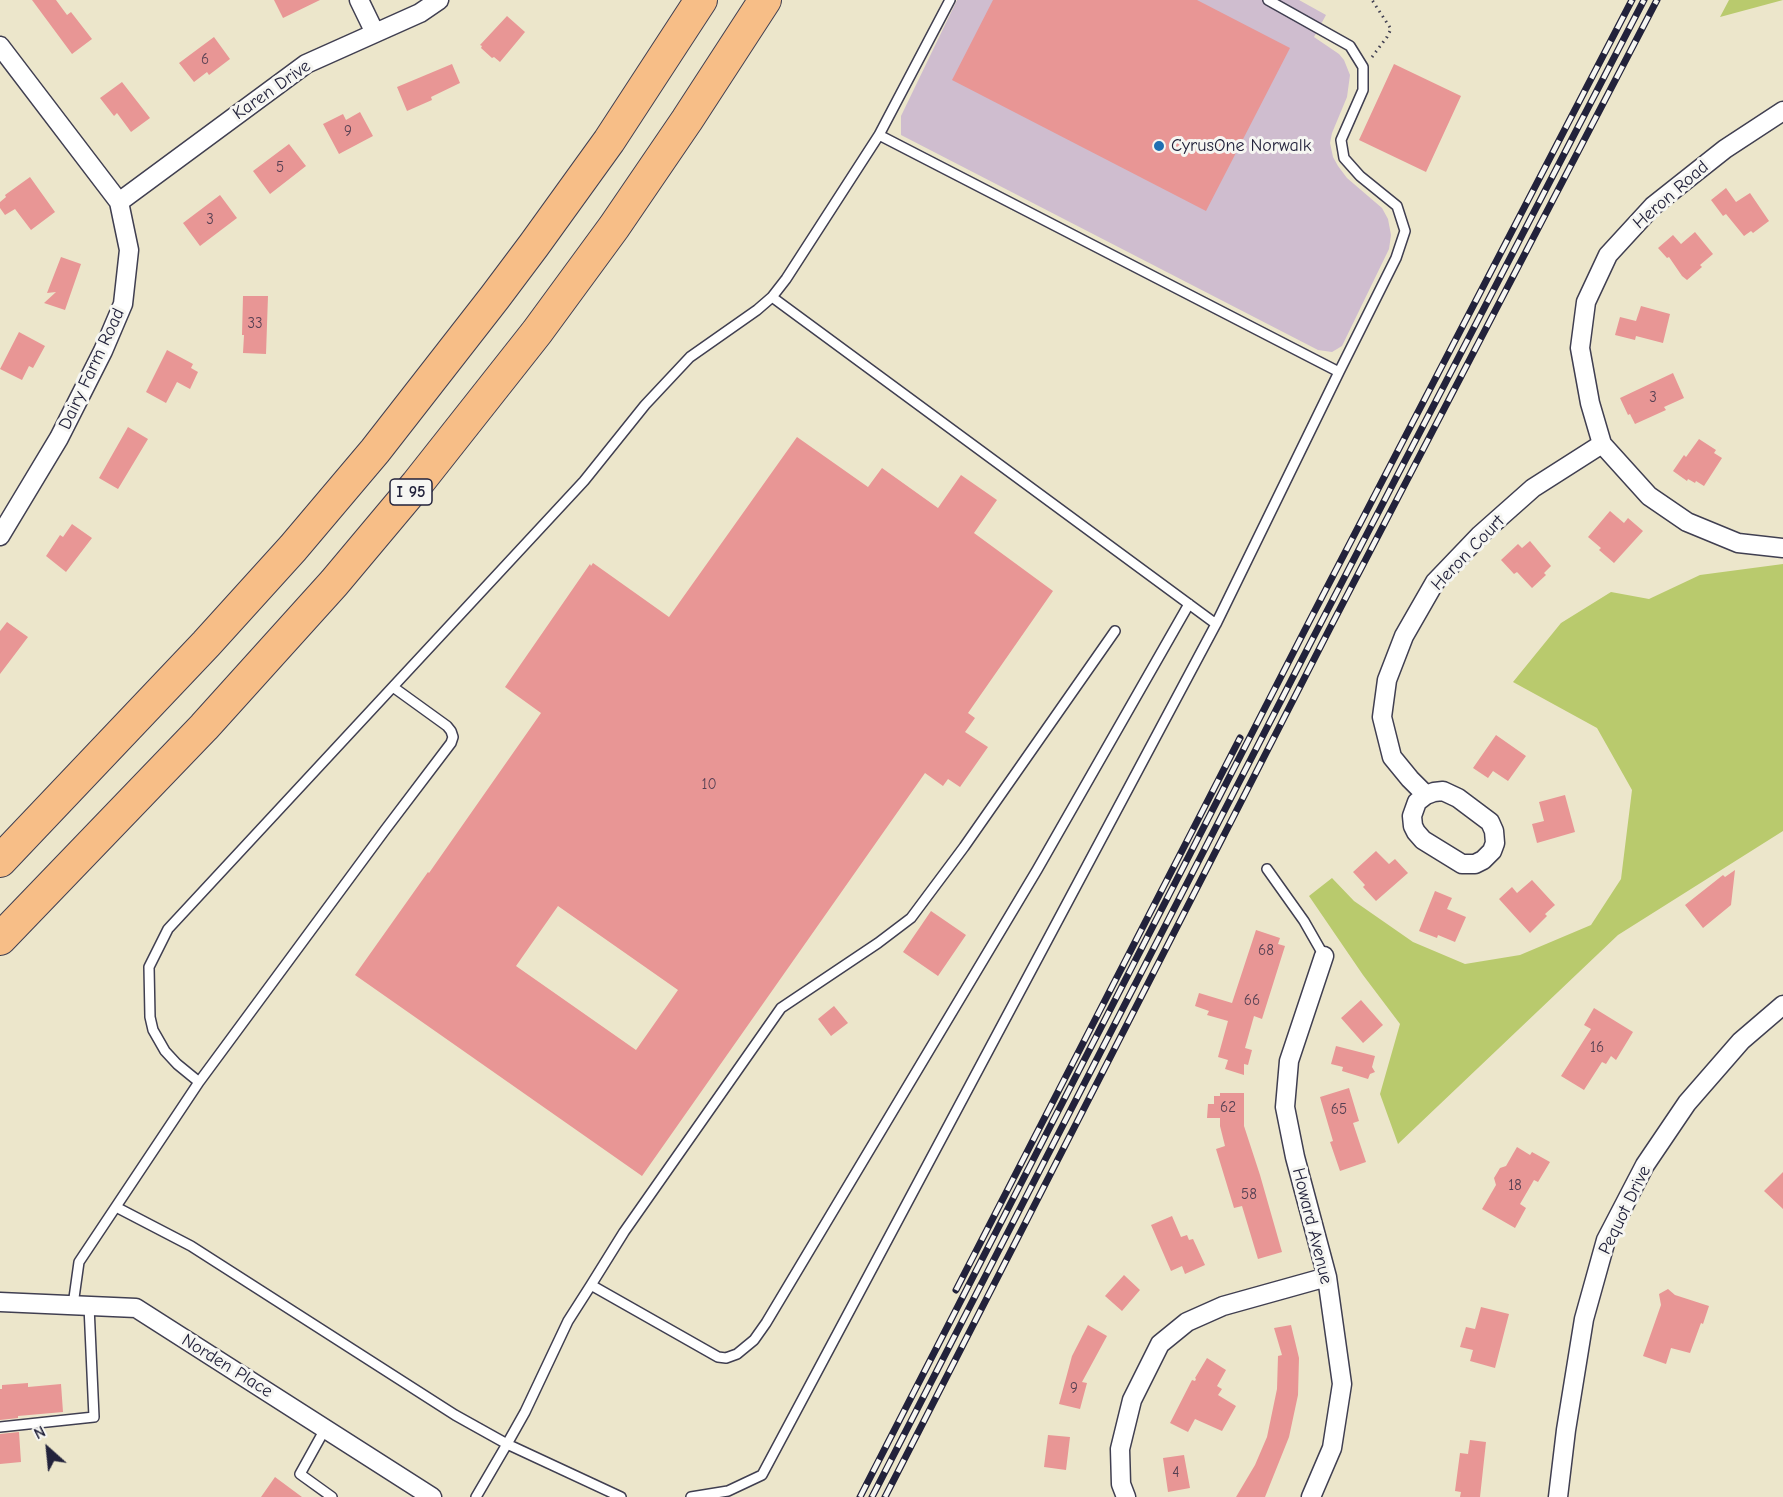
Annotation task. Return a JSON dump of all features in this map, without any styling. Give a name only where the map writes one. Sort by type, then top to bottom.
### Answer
[{"type":"highway","points":[[0,861],[206,644],[293,548],[375,451],[534,245],[645,87],[701,0]]},
{"type":"highway","name":"I 95","points":[[0,939],[204,728],[334,583],[417,484],[530,340],[601,244],[687,120],[765,0]]},
{"type":"street","points":[[359,0],[375,33]]},
{"type":"street","name":"Karen Drive","points":[[119,202],[306,64],[420,13],[439,0]]},
{"type":"street","name":"Dairy Farm Road","points":[[0,46],[119,202],[129,250],[123,304],[103,351],[59,438],[0,536]]},
{"type":"street","name":"Heron Road","points":[[1783,111],[1725,149],[1653,206],[1608,255],[1586,302],[1580,348],[1590,402],[1602,444],[1649,496],[1687,522],[1738,543],[1783,548]]},
{"type":"street","name":"Heron Court","points":[[1426,795],[1392,757],[1382,717],[1387,680],[1404,636],[1435,582],[1480,535],[1533,488],[1602,444]]},
{"type":"street","points":[[1434,792],[1450,793],[1490,822],[1494,831],[1495,843],[1492,851],[1475,864],[1462,864],[1423,840],[1413,826],[1413,811],[1417,802],[1426,795],[1434,792]]},
{"type":"street","name":"Howard Avenue","points":[[1311,1497],[1332,1448],[1342,1384],[1327,1277],[1295,1157],[1285,1107],[1289,1061],[1324,956]]},
{"type":"street","name":"Pequot Drive","points":[[1558,1497],[1584,1319],[1606,1240],[1645,1165],[1687,1103],[1741,1041],[1783,1005]]},
{"type":"street","points":[[1126,1497],[1121,1484],[1120,1449],[1132,1400],[1160,1344],[1187,1322],[1223,1306],[1327,1277]]},
{"type":"street","name":"Norden Place","points":[[0,1302],[136,1308],[432,1497]]},
{"type":"lane","points":[[199,1082],[165,1051],[153,1029],[150,1017],[149,967],[168,929],[584,481],[645,405],[690,357],[772,297],[879,135],[950,0]]},
{"type":"lane","points":[[691,1497],[728,1491],[762,1475],[1215,624],[1396,258],[1405,231],[1397,206],[1360,176],[1344,158],[1341,140],[1363,90],[1363,68],[1350,46],[1268,0]]},
{"type":"lane","points":[[879,135],[1339,372]]},
{"type":"lane","points":[[772,297],[1215,624]]},
{"type":"lane","points":[[591,1285],[718,1357],[726,1358],[737,1354],[754,1340],[1037,870],[1189,604]]},
{"type":"lane","points":[[476,1497],[525,1412],[568,1322],[624,1232],[781,1008],[843,968],[911,918],[964,847],[1115,632]]},
{"type":"lane","points":[[0,1427],[94,1417],[81,1306],[79,1262],[199,1082],[451,743],[453,737],[447,726],[393,687]]},
{"type":"lane","points":[[1267,869],[1304,921],[1324,956]]},
{"type":"lane","points":[[116,1207],[191,1246],[455,1415],[507,1444],[621,1497]]},
{"type":"lane","points":[[326,1429],[300,1474],[332,1497]]},
{"type":"path","points":[[1363,68],[1388,37],[1391,29],[1372,0]]},
{"type":"shaded area","points":[[957,0],[1299,0],[1326,15],[1314,37],[1339,54],[1350,75],[1347,97],[1332,133],[1330,143],[1333,157],[1347,178],[1382,208],[1388,219],[1391,235],[1389,249],[1342,346],[1332,352],[1318,350],[901,135],[901,116]]},
{"type":"green space","points":[[1729,0],[1783,0],[1720,17]]},
{"type":"green space","points":[[1783,564],[1783,831],[1618,935],[1398,1144],[1380,1094],[1400,1024],[1309,896],[1332,878],[1354,901],[1413,942],[1465,964],[1520,955],[1591,925],[1621,879],[1632,790],[1597,728],[1513,682],[1561,623],[1611,592],[1649,599],[1700,575]]},
{"type":"building","points":[[32,0],[56,0],[67,15],[71,12],[92,39],[72,54]]},
{"type":"building","points":[[274,0],[320,0],[283,18]]},
{"type":"building","name":"CyrusOne Norwalk","points":[[993,0],[1197,0],[1290,48],[1206,211],[952,80]]},
{"type":"building","points":[[507,16],[525,32],[500,62],[492,58],[480,45]]},
{"type":"building","points":[[214,37],[230,59],[209,75],[207,72],[194,82],[179,63]]},
{"type":"building","points":[[452,64],[460,83],[431,97],[432,100],[407,111],[397,87]]},
{"type":"building","points":[[1394,64],[1461,96],[1426,172],[1359,140]]},
{"type":"building","points":[[122,82],[150,118],[131,132],[117,113],[114,116],[100,98]]},
{"type":"building","points":[[360,112],[373,136],[339,154],[323,124],[343,114],[346,120]]},
{"type":"building","points":[[289,144],[306,166],[270,194],[253,171]]},
{"type":"building","points":[[30,177],[55,212],[31,230],[15,209],[5,215],[0,208],[0,202],[6,197],[5,195]]},
{"type":"building","points":[[1726,188],[1736,202],[1750,193],[1769,221],[1753,233],[1751,231],[1744,236],[1726,214],[1723,216],[1711,200]]},
{"type":"building","points":[[220,195],[237,218],[200,246],[183,223]]},
{"type":"building","points":[[1695,232],[1713,254],[1687,280],[1669,257],[1667,258],[1658,248],[1673,235],[1681,244]]},
{"type":"building","points":[[61,257],[81,264],[65,310],[44,303],[56,292],[47,293]]},
{"type":"building","points":[[243,296],[268,296],[266,354],[243,353]]},
{"type":"building","points":[[1641,306],[1670,314],[1663,343],[1636,336],[1635,340],[1615,335],[1620,317],[1636,321]]},
{"type":"building","points":[[19,332],[45,346],[33,368],[29,366],[22,380],[0,369]]},
{"type":"building","points":[[167,350],[193,364],[191,368],[198,372],[190,389],[177,382],[166,403],[146,392]]},
{"type":"building","points":[[1673,373],[1684,398],[1664,407],[1666,410],[1635,424],[1620,398]]},
{"type":"building","points":[[128,427],[148,439],[118,489],[99,478]]},
{"type":"building","points":[[797,437],[868,487],[882,468],[938,508],[961,475],[997,500],[974,533],[1053,591],[968,713],[975,718],[965,732],[988,747],[960,787],[948,779],[943,786],[925,773],[642,1176],[355,975],[541,713],[505,687],[590,564],[591,566],[593,563],[669,617]],"holes":[[[558,906],[678,990],[636,1050],[516,966]]]},
{"type":"building","points":[[1699,439],[1716,450],[1714,453],[1722,458],[1704,486],[1696,481],[1695,483],[1688,479],[1687,481],[1673,471]]},
{"type":"building","points":[[1610,511],[1624,523],[1628,518],[1643,531],[1614,563],[1588,537]]},
{"type":"building","points":[[72,524],[92,538],[66,572],[46,556],[60,535],[63,537]]},
{"type":"building","points":[[1530,541],[1551,566],[1544,573],[1546,575],[1532,588],[1517,572],[1514,574],[1501,560],[1518,544],[1522,548]]},
{"type":"building","points":[[7,622],[28,637],[0,674],[0,631]]},
{"type":"building","points":[[1496,735],[1526,756],[1508,781],[1493,771],[1488,778],[1473,768]]},
{"type":"building","points":[[1565,795],[1575,832],[1537,843],[1532,824],[1544,821],[1539,802]]},
{"type":"building","points":[[1376,851],[1389,864],[1395,859],[1408,873],[1376,901],[1353,872]]},
{"type":"building","points":[[1735,870],[1731,905],[1703,928],[1685,905],[1723,875],[1725,877]]},
{"type":"building","points":[[1532,880],[1555,905],[1530,933],[1499,899],[1512,887],[1517,893]]},
{"type":"building","points":[[1435,891],[1452,898],[1447,909],[1466,917],[1455,942],[1419,931]]},
{"type":"building","points":[[931,911],[966,935],[938,976],[903,952]]},
{"type":"building","points":[[1256,930],[1280,938],[1278,944],[1285,946],[1262,1019],[1254,1016],[1245,1048],[1252,1050],[1248,1065],[1244,1064],[1244,1075],[1225,1069],[1228,1060],[1218,1057],[1228,1021],[1207,1015],[1209,1011],[1195,1006],[1199,993],[1232,1003]]},
{"type":"building","points":[[1361,1000],[1383,1025],[1363,1043],[1341,1018]]},
{"type":"building","points":[[834,1006],[848,1023],[831,1036],[818,1019]]},
{"type":"building","points":[[1594,1008],[1633,1032],[1616,1060],[1611,1056],[1606,1064],[1602,1062],[1584,1090],[1561,1076],[1591,1029],[1584,1025]]},
{"type":"building","points":[[1336,1046],[1375,1056],[1372,1067],[1375,1072],[1370,1074],[1368,1079],[1342,1071],[1343,1067],[1331,1064]]},
{"type":"building","points":[[1349,1088],[1359,1121],[1353,1123],[1366,1162],[1340,1171],[1330,1142],[1333,1141],[1320,1097]]},
{"type":"building","points":[[1220,1093],[1244,1093],[1244,1126],[1282,1252],[1258,1259],[1242,1206],[1234,1208],[1216,1149],[1225,1146],[1220,1118],[1207,1118],[1208,1104],[1214,1104],[1214,1096],[1220,1096]]},
{"type":"building","points":[[1517,1147],[1530,1155],[1532,1152],[1550,1162],[1538,1182],[1534,1180],[1520,1204],[1526,1208],[1515,1228],[1482,1209],[1496,1185],[1494,1178],[1500,1168],[1506,1166]]},
{"type":"building","points":[[1783,1172],[1783,1209],[1764,1191]]},
{"type":"building","points":[[1172,1216],[1181,1237],[1187,1235],[1189,1240],[1193,1239],[1205,1265],[1185,1274],[1182,1266],[1171,1271],[1151,1225]]},
{"type":"building","points":[[1124,1275],[1140,1290],[1122,1311],[1105,1296]]},
{"type":"building","points":[[1668,1289],[1675,1295],[1709,1306],[1690,1353],[1671,1348],[1666,1364],[1643,1356],[1661,1305],[1659,1294]]},
{"type":"building","points":[[1481,1307],[1509,1314],[1495,1368],[1470,1361],[1473,1350],[1460,1347],[1466,1327],[1475,1329]]},
{"type":"building","points":[[1088,1325],[1107,1336],[1082,1382],[1087,1383],[1080,1409],[1059,1404],[1072,1356]]},
{"type":"building","points":[[1291,1325],[1299,1358],[1298,1395],[1289,1437],[1265,1497],[1236,1497],[1255,1465],[1267,1437],[1277,1389],[1278,1356],[1282,1355],[1274,1328]]},
{"type":"building","points":[[1207,1358],[1226,1370],[1217,1386],[1222,1389],[1218,1395],[1236,1406],[1222,1431],[1195,1419],[1188,1432],[1170,1423],[1192,1380],[1195,1381]]},
{"type":"building","points":[[28,1383],[28,1387],[61,1384],[63,1412],[0,1420],[2,1385]]},
{"type":"building","points":[[19,1432],[21,1462],[0,1464],[0,1434]]},
{"type":"building","points":[[1048,1435],[1070,1437],[1066,1470],[1044,1467]]},
{"type":"building","points":[[1470,1440],[1486,1442],[1480,1497],[1460,1497],[1461,1492],[1455,1491],[1460,1453],[1468,1454]]},
{"type":"building","points":[[1184,1455],[1190,1488],[1168,1492],[1163,1458]]},
{"type":"building","points":[[275,1477],[302,1497],[261,1497]]},
{"type":"railway","points":[[860,1497],[1310,620],[1632,0]]},
{"type":"railway","points":[[872,1497],[1644,0]]},
{"type":"railway","points":[[885,1497],[1329,630],[1657,0]]},
{"type":"railway","points":[[956,1290],[1240,738]]},
{"type":"place","name":"CyrusOne Norwalk","points":[[1159,146]]}]
